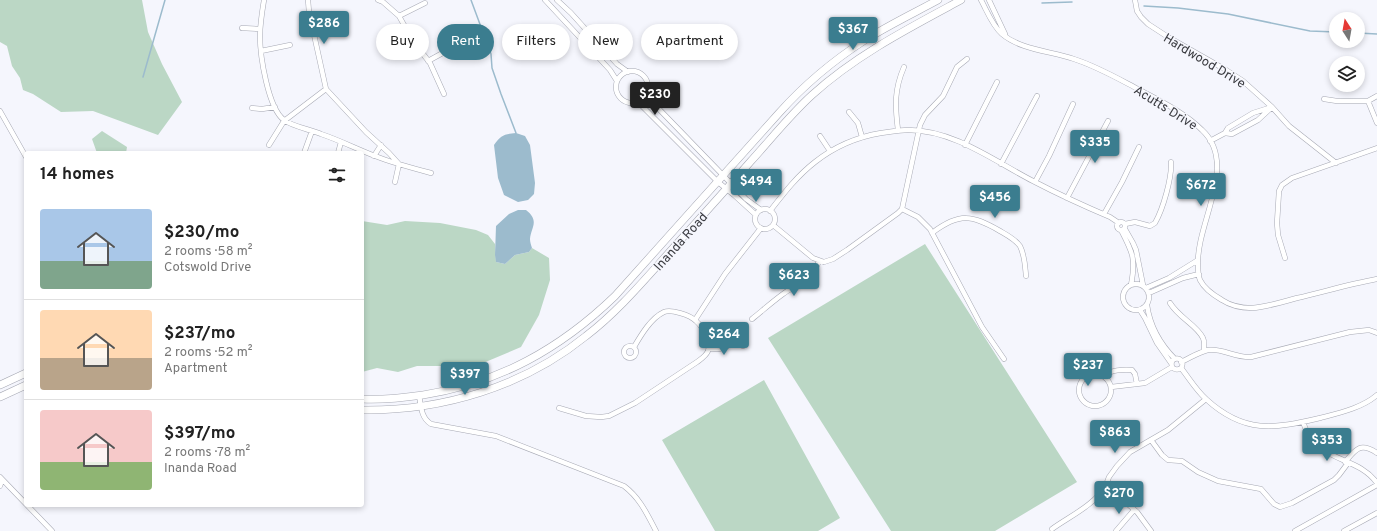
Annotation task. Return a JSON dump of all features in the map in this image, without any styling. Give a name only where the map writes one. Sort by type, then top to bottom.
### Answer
[{"type":"main road","name":"Inanda Road","points":[[364,399],[394,399],[448,391],[492,378],[536,356],[567,337],[615,296],[790,101],[822,72],[865,40],[938,0]]},
{"type":"main road","name":"Inanda Road","points":[[364,410],[383,410],[421,406],[466,397],[498,386],[546,364],[578,343],[626,301],[797,110],[830,80],[871,50],[961,0]]},
{"type":"main road","points":[[0,385],[24,374]]},
{"type":"main road","points":[[0,397],[24,385]]},
{"type":"street","points":[[264,0],[260,29],[261,51],[266,83],[275,107],[284,121],[362,151]]},
{"type":"street","points":[[308,0],[308,12],[326,90],[399,164]]},
{"type":"street","points":[[378,0],[383,2],[399,16],[413,41],[436,74],[444,94]]},
{"type":"street","points":[[545,0],[610,70],[617,81]]},
{"type":"street","points":[[549,5],[555,0],[581,24]]},
{"type":"street","points":[[978,0],[1006,36]]},
{"type":"street","name":"Acutts Drive","points":[[981,0],[994,23],[1011,40],[1026,46],[1088,64],[1177,111],[1203,131],[1210,141],[1216,157],[1217,175],[1200,240],[1198,260],[1199,274],[1204,286],[1221,300],[1231,305],[1247,308],[1269,305],[1377,279]]},
{"type":"street","points":[[989,0],[1006,36]]},
{"type":"street","name":"Hardwood Drive","points":[[1135,0],[1137,11],[1148,24],[1226,70],[1254,90],[1289,126],[1336,163]]},
{"type":"street","points":[[399,16],[425,3]]},
{"type":"street","points":[[242,28],[260,29]]},
{"type":"street","points":[[261,51],[290,45]]},
{"type":"street","points":[[428,61],[437,56]]},
{"type":"street","points":[[773,225],[807,253],[820,261],[826,261],[835,257],[898,213],[902,208],[920,124],[925,115],[943,96],[957,67],[967,59]]},
{"type":"street","points":[[613,60],[628,72]]},
{"type":"street","points":[[898,130],[895,107],[896,93],[904,67]]},
{"type":"street","points":[[648,90],[644,97],[638,102],[627,102],[622,100],[616,92],[617,81],[628,72],[633,71],[643,75],[646,79],[648,90],[656,106],[723,175],[729,186],[756,215],[756,222],[761,228],[767,229],[773,225],[775,220],[770,211],[766,209],[761,210],[756,215]]},
{"type":"street","points":[[965,145],[997,82]]},
{"type":"street","points":[[269,145],[284,121],[326,90]]},
{"type":"street","points":[[1001,164],[1037,96]]},
{"type":"street","points":[[1324,99],[1337,101],[1368,101],[1377,96]]},
{"type":"street","points":[[1368,101],[1377,124]]},
{"type":"street","points":[[638,102],[718,182],[729,186],[761,210]]},
{"type":"street","points":[[1036,182],[1073,104]]},
{"type":"street","points":[[252,108],[267,109],[275,107]]},
{"type":"street","points":[[1225,133],[1232,134],[1258,120],[1272,107]]},
{"type":"street","points":[[1210,141],[1225,133],[1228,128],[1253,113],[1272,107]]},
{"type":"street","points":[[0,111],[24,153]]},
{"type":"street","points":[[849,112],[858,123],[862,136]]},
{"type":"street","points":[[1067,198],[1108,121]]},
{"type":"street","points":[[770,211],[799,176],[830,151],[862,136],[898,130],[919,131],[945,137],[965,145],[1067,198],[1104,214],[1119,223],[1117,228],[1124,228],[1135,222],[1150,226],[1154,223],[1169,184],[1171,162]]},
{"type":"street","points":[[305,151],[312,131]]},
{"type":"street","points":[[820,136],[830,151]]},
{"type":"street","points":[[339,151],[341,142]]},
{"type":"street","points":[[374,156],[381,145]]},
{"type":"street","points":[[1104,214],[1122,182],[1138,147]]},
{"type":"street","points":[[1285,258],[1278,235],[1277,224],[1280,191],[1282,185],[1292,178],[1377,148]]},
{"type":"street","points":[[364,152],[431,173]]},
{"type":"street","points":[[396,182],[399,164]]},
{"type":"street","points":[[902,208],[918,217],[932,233],[982,326],[1004,359]]},
{"type":"street","points":[[932,233],[945,224],[962,218],[972,218],[984,223],[1004,233],[1019,245],[1025,259],[1026,276]]},
{"type":"street","points":[[695,320],[725,274],[761,228]]},
{"type":"street","points":[[1124,228],[1134,262],[1131,285]]},
{"type":"street","points":[[1124,228],[1132,240],[1136,250],[1144,286],[1149,293],[1150,297],[1147,305],[1149,317],[1164,346],[1175,359],[1178,359],[1181,362]]},
{"type":"street","points":[[1147,305],[1140,310],[1127,307],[1123,299],[1124,291],[1131,285],[1135,284],[1144,286],[1169,278],[1198,260]]},
{"type":"street","points":[[752,319],[783,294],[809,276],[820,261]]},
{"type":"street","points":[[1149,293],[1183,278],[1199,274]]},
{"type":"street","points":[[1170,303],[1177,313],[1198,331],[1203,338],[1204,351]]},
{"type":"street","points":[[1140,310],[1171,365],[1177,370],[1181,368]]},
{"type":"street","points":[[559,408],[586,416],[601,418],[609,416],[635,403],[697,362],[706,354],[709,348],[706,336],[695,320],[674,311],[665,312],[648,327],[634,347]]},
{"type":"street","points":[[1181,362],[1204,351],[1215,350],[1251,357],[1350,332],[1369,330],[1377,333]]},
{"type":"street","points":[[709,348],[721,349],[730,344],[743,346]]},
{"type":"street","points":[[1111,387],[1147,382],[1171,365],[1175,359]]},
{"type":"street","points":[[1181,362],[1181,368],[1206,399],[1233,419],[1256,426],[1274,427],[1303,422],[1356,407],[1368,402],[1377,395]]},
{"type":"street","points":[[1104,376],[1114,371],[1132,370],[1135,374],[1137,384]]},
{"type":"street","points":[[1093,374],[1104,376],[1110,382],[1111,387],[1112,392],[1108,400],[1100,406],[1090,406],[1082,400],[1079,391],[1079,386],[1084,378],[1093,374]]},
{"type":"street","points":[[419,395],[424,418],[431,424],[496,436],[624,486],[636,497],[656,531]]},
{"type":"street","points":[[1052,529],[1097,497],[1122,459],[1134,449],[1172,427],[1206,399]]},
{"type":"street","points":[[1295,531],[1377,484],[1366,472],[1346,463],[1319,447],[1308,434],[1303,422]]},
{"type":"street","points":[[1151,440],[1166,459],[1182,461],[1203,475],[1218,481],[1261,489],[1274,504],[1280,507],[1292,503],[1334,480],[1339,475],[1355,450],[1361,447],[1368,448],[1377,453]]},
{"type":"street","points":[[0,486],[1,478]]},
{"type":"street","points":[[1,478],[24,501]]},
{"type":"street","points":[[1106,485],[1134,510],[1151,531]]},
{"type":"street","points":[[30,507],[52,531]]},
{"type":"street","points":[[1116,531],[1134,510]]},
{"type":"street","points":[[1344,531],[1377,513]]},
{"type":"green space","points":[[0,0],[142,0],[148,32],[162,64],[182,102],[158,135],[93,111],[61,112],[33,94],[23,90],[20,78],[12,66],[7,46],[0,42]]},
{"type":"green space","points":[[102,131],[127,147],[126,151],[96,151],[92,139]]},
{"type":"green space","points":[[364,221],[387,225],[405,221],[440,223],[476,230],[488,235],[495,244],[496,262],[505,264],[515,255],[529,252],[532,248],[549,258],[550,280],[539,315],[521,347],[476,366],[417,366],[398,372],[377,368],[364,371]]},
{"type":"green space","points":[[925,244],[1077,482],[995,531],[891,531],[768,338]]},
{"type":"green space","points":[[764,380],[840,518],[818,531],[715,531],[662,440]]},
{"type":"water","points":[[516,133],[525,136],[530,145],[535,183],[534,194],[528,200],[518,202],[504,195],[498,178],[494,145],[503,136]]},
{"type":"water","points":[[518,210],[526,210],[533,217],[534,224],[530,239],[532,248],[529,252],[515,255],[505,264],[496,262],[496,226],[509,214]]},
{"type":"waterway","points":[[143,77],[165,0]]},
{"type":"waterway","points":[[471,0],[491,54],[492,68],[516,133]]},
{"type":"waterway","points":[[1042,3],[1072,2]]},
{"type":"waterway","points":[[1144,6],[1178,8],[1228,14],[1310,31],[1329,32]]},
{"type":"waterway","points":[[1365,33],[1377,34]]}]
